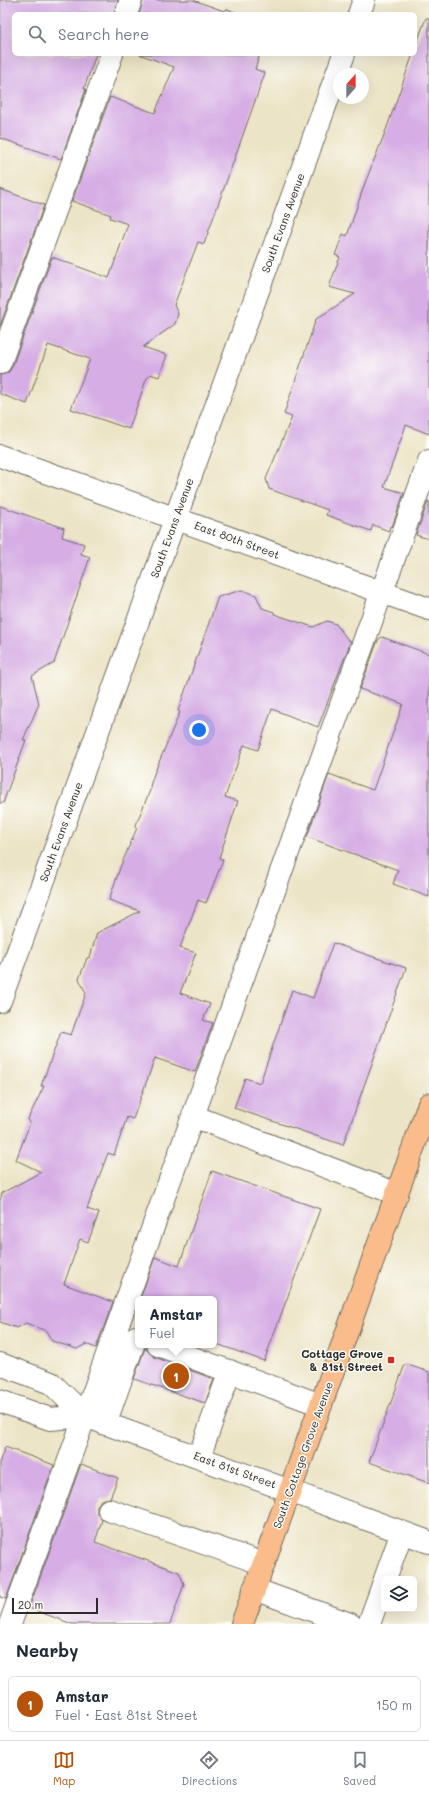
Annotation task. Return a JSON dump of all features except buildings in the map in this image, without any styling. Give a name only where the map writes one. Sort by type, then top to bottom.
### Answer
[{"type":"main road","name":"South Cottage Grove Avenue","points":[[242,1624],[429,1104]]},
{"type":"street","points":[[127,12],[131,0]]},
{"type":"street","points":[[360,12],[364,0]]},
{"type":"street","points":[[0,363],[111,56]]},
{"type":"street","name":"South Evans Avenue","points":[[0,1001],[343,56]]},
{"type":"street","name":"East 80th Street","points":[[0,456],[429,608]]},
{"type":"street","points":[[10,1624],[429,460]]},
{"type":"street","points":[[193,1116],[397,1194]]},
{"type":"street","points":[[106,1424],[135,1340]]},
{"type":"street","points":[[166,1348],[321,1405]]},
{"type":"street","name":"East 81st Street","points":[[0,1364],[51,1383],[85,1416],[429,1542]]},
{"type":"street","points":[[199,1457],[230,1372]]},
{"type":"street","name":"East 81st Street","points":[[0,1401],[50,1418],[85,1416]]},
{"type":"street","points":[[109,1510],[264,1564]]},
{"type":"street","points":[[386,1576],[402,1532]]},
{"type":"street","points":[[254,1589],[350,1624]]},
{"type":"street","points":[[369,1624],[381,1590]]},
{"type":"place","name":"Cottage Grove & 81st Street","points":[[391,1360]]},
{"type":"place","name":"Amstar","points":[[176,1376]]}]
